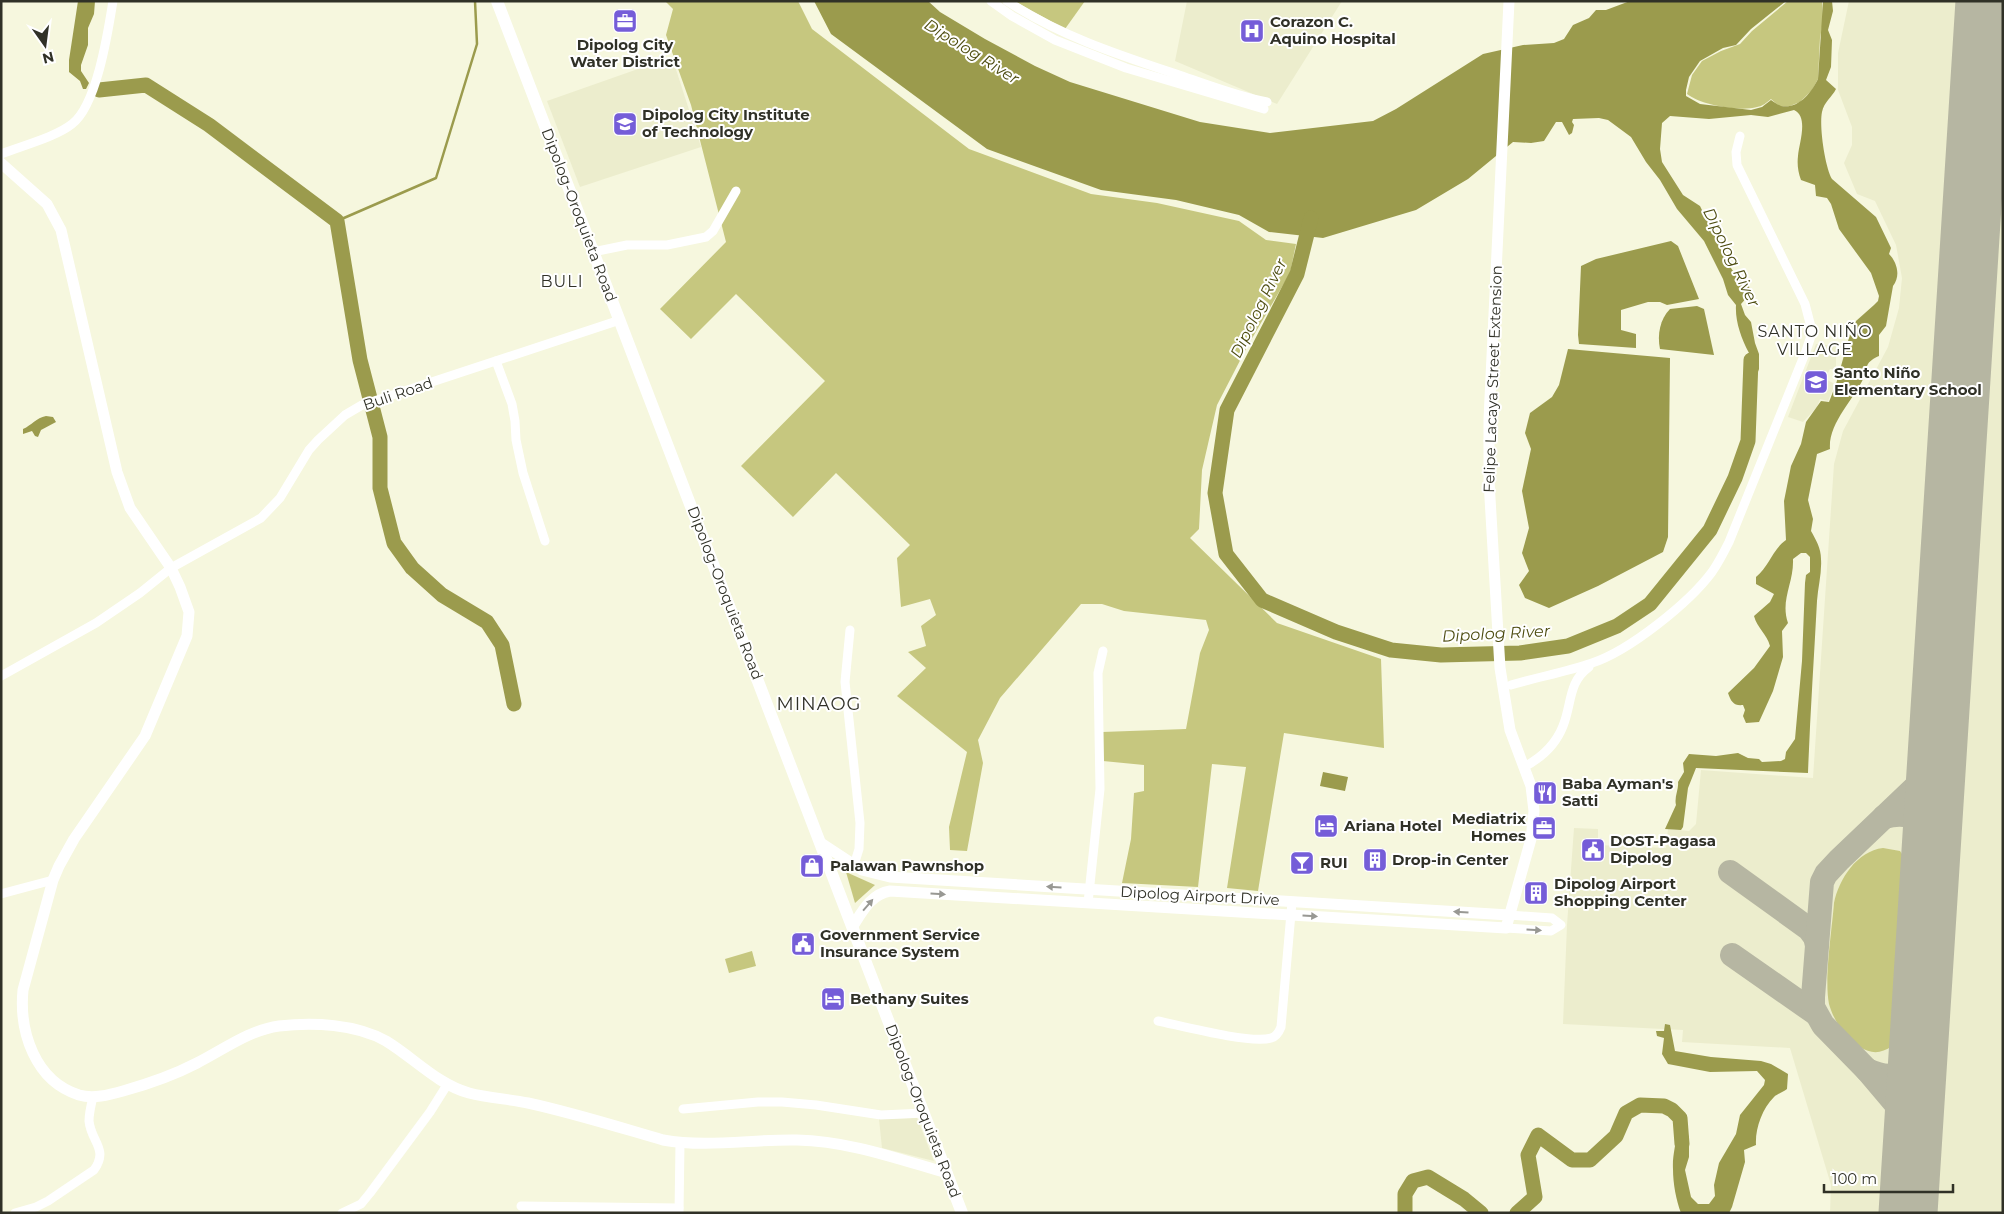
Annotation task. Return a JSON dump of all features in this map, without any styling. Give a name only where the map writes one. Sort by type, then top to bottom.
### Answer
[{"type":"highway","name":"Dipolog-Oroquieta Road","points":[[497,1],[962,1213]]},
{"type":"main road","name":"Felipe Lacaya Street Extension","points":[[1506,928],[1534,825],[1533,798],[1510,730],[1497,646],[1489,481],[1489,419],[1509,1]]},
{"type":"main road","points":[[1,163],[47,204],[61,230],[117,472],[130,508],[172,568],[186,600],[189,612],[187,636],[180,656],[145,736],[74,839],[53,880],[23,990],[22,1007],[24,1028],[35,1058],[50,1077],[69,1091],[93,1097],[140,1086],[196,1064],[260,1031],[293,1025],[321,1025],[357,1029],[371,1034],[386,1041],[447,1085],[469,1093],[528,1103],[663,1140],[680,1143],[782,1140],[820,1141],[861,1149],[947,1173]]},
{"type":"main road","name":"Dipolog Airport Drive","points":[[821,843],[854,865],[872,874],[890,878],[1509,915]]},
{"type":"main road","points":[[853,926],[871,900],[878,895],[890,891],[890,878]]},
{"type":"main road","name":"Dipolog Airport Drive","points":[[890,891],[1506,928]]},
{"type":"street","points":[[1,154],[57,132],[71,125],[80,117],[86,108],[94,85],[108,30],[113,1]]},
{"type":"street","points":[[991,1],[1012,16],[1063,43],[1126,68],[1266,106],[1117,55],[1058,31],[1007,1]]},
{"type":"street","points":[[1524,767],[1536,760],[1554,743],[1563,726],[1570,696],[1580,673],[1594,663],[1626,646],[1656,624],[1702,584],[1720,560],[1796,380],[1811,336],[1811,327],[1805,304],[1737,165],[1736,152],[1740,136]]},
{"type":"street","points":[[594,252],[635,245],[667,245],[706,237],[713,231],[736,191]]},
{"type":"street","name":"Buli Road","points":[[1,676],[96,623],[125,604],[172,568],[262,518],[280,498],[309,450],[346,415],[362,405],[620,320]]},
{"type":"street","points":[[496,361],[512,404],[516,440],[523,473],[545,541]]},
{"type":"street","points":[[850,630],[845,682],[860,823],[859,849],[854,865]]},
{"type":"street","points":[[1088,903],[1100,783],[1098,674],[1103,651]]},
{"type":"street","points":[[1511,684],[1594,663]]},
{"type":"street","points":[[1,894],[53,880]]},
{"type":"street","points":[[1158,1021],[1234,1036],[1261,1039],[1272,1038],[1276,1035],[1281,1027],[1292,902]]},
{"type":"street","points":[[1506,928],[1551,931],[1561,925],[1552,918],[1509,915]]},
{"type":"street","points":[[342,1213],[361,1204],[430,1112],[447,1085]]},
{"type":"street","points":[[15,1213],[36,1207],[48,1201],[94,1170],[100,1162],[100,1150],[89,1120],[93,1097]]},
{"type":"street","points":[[684,1109],[758,1102],[782,1102],[881,1115],[924,1113]]},
{"type":"street","points":[[521,1206],[679,1210],[680,1143]]},
{"type":"shaded area","name":"Corazon C. Aquino Hospital","points":[[1187,1],[1342,1],[1277,104],[1175,61]]},
{"type":"shaded area","points":[[1849,1],[2003,1],[2003,1213],[1830,1213],[1831,1185],[1790,1048],[1682,1042],[1683,1030],[1563,1024],[1567,925],[1574,828],[1598,829],[1598,845],[1666,848],[1668,829],[1689,831],[1696,824],[1701,770],[1813,778],[1834,464],[1843,431],[1888,347],[1899,308],[1902,278],[1896,245],[1875,201],[1857,194],[1844,163],[1852,145],[1852,127],[1838,90],[1838,53]]},
{"type":"shaded area","name":"Dipolog City Institute of Technology","points":[[672,57],[701,147],[580,187],[547,101]]},
{"type":"shaded area","name":"Santo Niño Elementary School","points":[[1816,344],[1836,346],[1836,369],[1830,369],[1825,379],[1835,384],[1828,401],[1820,399],[1817,407],[1803,422],[1788,417]]},
{"type":"shaded area","points":[[917,1118],[934,1161],[882,1148],[879,1119]]},
{"type":"green space","points":[[665,1],[798,1],[812,29],[969,149],[1091,194],[1157,203],[1239,221],[1266,240],[1296,244],[1290,273],[1247,347],[1217,405],[1202,470],[1199,529],[1190,538],[1277,623],[1381,659],[1384,748],[1284,733],[1258,891],[1227,888],[1246,767],[1212,764],[1198,887],[1122,883],[1131,839],[1134,793],[1144,791],[1144,765],[1103,761],[1102,732],[1186,729],[1200,653],[1209,630],[1206,620],[1124,611],[1102,604],[1081,604],[1000,698],[978,740],[983,763],[967,851],[950,850],[949,827],[967,752],[897,696],[926,668],[908,652],[926,646],[921,626],[936,615],[930,599],[901,607],[897,558],[910,545],[836,473],[793,517],[741,466],[825,381],[736,294],[691,339],[660,309],[726,242],[691,105],[666,35],[673,9]]},
{"type":"green space","points":[[1014,1],[1085,1],[1065,29]]},
{"type":"green space","points":[[1788,1],[1822,1],[1823,21],[1820,38],[1818,79],[1812,90],[1800,102],[1790,106],[1779,106],[1771,99],[1759,107],[1741,109],[1711,104],[1687,94],[1692,75],[1702,61],[1740,44],[1752,31]]},
{"type":"green space","points":[[1883,848],[1900,851],[1904,857],[1892,1046],[1884,1051],[1876,1052],[1868,1051],[1855,1044],[1841,1028],[1829,1004],[1827,981],[1836,894],[1845,876],[1857,860],[1865,854]]},
{"type":"green space","points":[[846,872],[875,885],[855,903]]},
{"type":"green space","points":[[752,951],[756,966],[729,973],[725,959]]},
{"type":"water","points":[[78,1],[95,1],[94,14],[88,28],[88,45],[81,65],[81,71],[89,83],[86,89],[83,89],[80,81],[69,72],[69,60]]},
{"type":"water","points":[[814,1],[928,1],[940,12],[985,39],[1035,66],[1070,82],[1200,122],[1270,133],[1373,121],[1396,109],[1483,54],[1523,45],[1554,43],[1564,39],[1573,25],[1589,18],[1596,10],[1606,10],[1630,1],[1786,1],[1751,29],[1736,45],[1723,48],[1700,61],[1689,77],[1686,96],[1700,104],[1751,110],[1762,107],[1771,100],[1781,106],[1793,105],[1804,99],[1818,79],[1823,1],[1832,1],[1833,11],[1828,30],[1832,40],[1831,67],[1826,80],[1836,89],[1824,105],[1821,118],[1827,165],[1832,179],[1876,217],[1891,248],[1889,254],[1896,265],[1897,278],[1893,286],[1886,326],[1879,335],[1879,356],[1868,364],[1860,386],[1837,421],[1830,439],[1830,449],[1817,454],[1808,500],[1813,519],[1811,531],[1819,548],[1821,564],[1817,601],[1808,773],[1696,768],[1688,788],[1683,827],[1681,830],[1665,829],[1676,805],[1678,782],[1684,772],[1683,763],[1689,754],[1716,756],[1738,753],[1748,758],[1759,759],[1762,762],[1781,761],[1785,759],[1786,752],[1795,739],[1802,661],[1805,583],[1806,575],[1810,572],[1810,557],[1806,553],[1801,553],[1793,559],[1792,576],[1786,599],[1788,623],[1782,631],[1783,657],[1773,691],[1759,722],[1746,723],[1743,716],[1745,710],[1743,705],[1733,703],[1728,693],[1754,668],[1770,646],[1754,616],[1770,602],[1774,594],[1756,584],[1756,577],[1786,540],[1784,501],[1791,466],[1801,444],[1806,422],[1821,401],[1829,402],[1850,334],[1856,321],[1878,301],[1879,296],[1871,273],[1839,229],[1831,204],[1827,198],[1816,196],[1815,185],[1801,180],[1798,171],[1802,131],[1799,113],[1794,110],[1768,117],[1751,115],[1709,119],[1670,116],[1662,123],[1660,149],[1662,162],[1683,195],[1700,206],[1729,265],[1737,277],[1749,286],[1750,294],[1741,304],[1745,315],[1751,322],[1759,354],[1759,369],[1755,380],[1747,382],[1745,363],[1749,353],[1739,329],[1736,305],[1728,295],[1723,279],[1704,241],[1677,209],[1631,137],[1608,120],[1599,118],[1573,119],[1572,133],[1569,135],[1562,122],[1556,122],[1544,141],[1531,143],[1513,142],[1468,179],[1416,210],[1323,238],[1269,232],[1239,215],[1176,200],[1101,190],[987,149],[831,34]]},
{"type":"water","points":[[1671,241],[1678,246],[1699,299],[1667,305],[1660,302],[1648,302],[1621,310],[1621,330],[1636,334],[1636,348],[1579,344],[1581,266],[1596,259]]},
{"type":"water","points":[[1697,306],[1704,309],[1714,355],[1660,349],[1660,328],[1664,317],[1670,309]]},
{"type":"water","points":[[1568,349],[1670,358],[1668,537],[1663,552],[1598,586],[1549,608],[1525,598],[1519,585],[1529,571],[1522,553],[1529,528],[1522,491],[1531,449],[1525,433],[1530,413],[1552,397],[1559,385]]},
{"type":"water","points":[[53,417],[56,422],[41,430],[38,437],[32,431],[23,434],[23,429],[39,418]]},
{"type":"water","points":[[1323,772],[1348,777],[1345,791],[1320,786]]},
{"type":"water","points":[[1665,1024],[1670,1025],[1675,1051],[1711,1057],[1761,1061],[1771,1064],[1788,1074],[1787,1089],[1774,1097],[1763,1113],[1757,1132],[1756,1145],[1744,1150],[1745,1162],[1729,1213],[1681,1213],[1676,1197],[1673,1174],[1675,1121],[1686,1125],[1689,1139],[1689,1157],[1685,1170],[1691,1197],[1698,1204],[1709,1204],[1715,1196],[1714,1185],[1719,1163],[1736,1134],[1740,1115],[1764,1085],[1765,1080],[1757,1071],[1710,1072],[1668,1064],[1662,1054],[1664,1038],[1657,1036],[1656,1031],[1664,1031]]},
{"type":"waterway","points":[[337,221],[436,178],[477,44],[475,1]]},
{"type":"waterway","points":[[99,90],[146,85],[209,125],[337,221],[360,360],[380,437],[380,488],[394,543],[412,568],[442,595],[487,622],[502,645],[514,704]]},
{"type":"waterway","name":"Dipolog River","points":[[1311,218],[1297,274],[1227,410],[1215,493],[1226,554],[1262,600],[1336,632],[1391,650],[1441,655],[1520,653],[1568,646],[1617,626],[1650,604],[1710,530],[1735,478],[1748,441],[1751,360]]},
{"type":"waterway","points":[[1517,1213],[1535,1197],[1528,1155],[1538,1135],[1572,1160],[1590,1160],[1616,1136],[1626,1113],[1640,1105],[1664,1106],[1672,1110],[1680,1118],[1682,1144]]},
{"type":"waterway","points":[[1405,1213],[1405,1194],[1413,1181],[1428,1177],[1464,1199],[1481,1213]]},
{"type":"taxiway","points":[[1913,1140],[1900,1109],[1867,1070],[1823,1025],[1813,1007],[1813,997],[1822,882],[1826,874],[1924,779],[1930,771],[1937,751]]},
{"type":"taxiway","points":[[1884,817],[1906,815],[1917,820],[1932,835]]},
{"type":"taxiway","points":[[1730,872],[1809,929],[1815,937],[1817,945]]},
{"type":"taxiway","points":[[1732,955],[1815,1013]]},
{"type":"taxiway","points":[[1867,1070],[1883,1075],[1897,1075],[1908,1067],[1918,1053]]},
{"type":"runway","points":[[1908,1213],[1985,1]]},
{"type":"place","name":"Dipolog City Water District","points":[[625,21]]},
{"type":"place","name":"Corazon C. Aquino Hospital","points":[[1252,31]]},
{"type":"place","name":"Dipolog City Institute of Technology","points":[[625,124]]},
{"type":"place","name":"Santo Niño Elementary School","points":[[1816,382]]},
{"type":"place","name":"Baba Ayman's Satti","points":[[1545,793]]},
{"type":"place","name":"Ariana Hotel","points":[[1326,826]]},
{"type":"place","name":"Mediatrix Homes","points":[[1544,828]]},
{"type":"place","name":"DOST-Pagasa Dipolog","points":[[1593,850]]},
{"type":"place","name":"Drop-in Center","points":[[1375,860]]},
{"type":"place","name":"RUI","points":[[1302,863]]},
{"type":"place","name":"Palawan Pawnshop","points":[[812,866]]},
{"type":"place","name":"Dipolog Airport Shopping Center","points":[[1536,893]]},
{"type":"place","name":"Government Service Insurance System","points":[[803,944]]},
{"type":"place","name":"Bethany Suites","points":[[833,999]]},
{"type":"district","name":"BULI","points":[[562,281]]},
{"type":"district","name":"SANTO NIÑO VILLAGE","points":[[1815,340]]},
{"type":"district","name":"MINAOG","points":[[819,704]]}]
